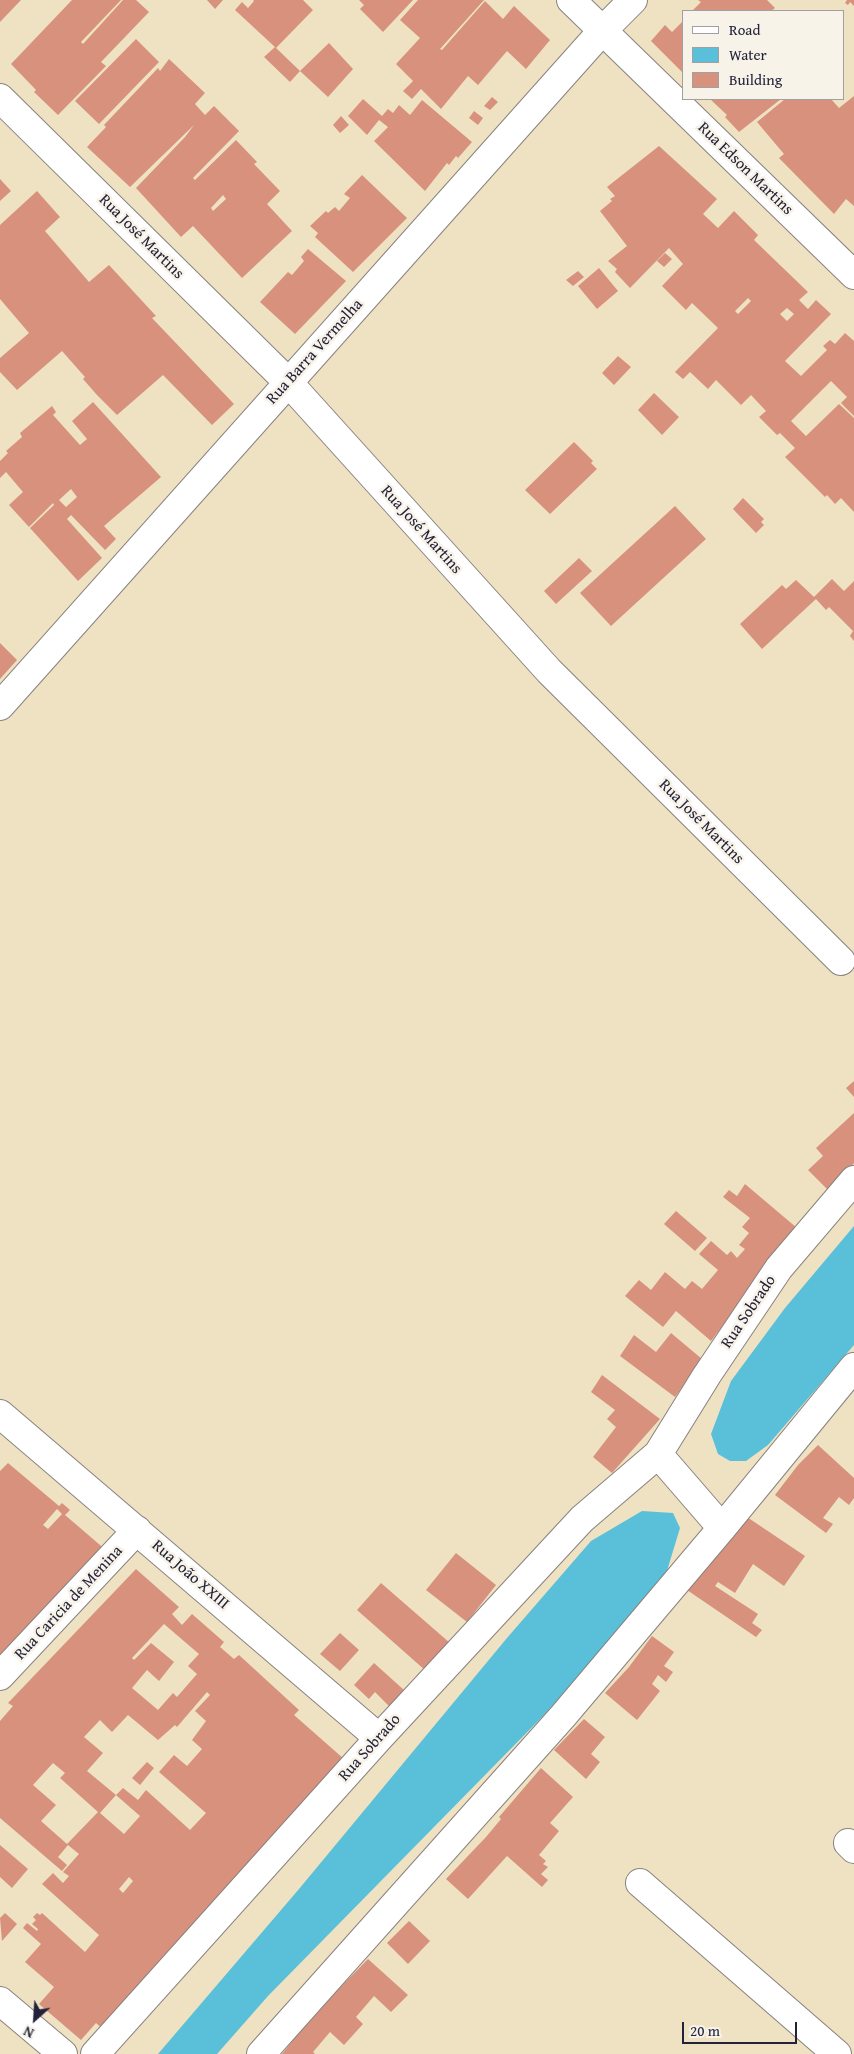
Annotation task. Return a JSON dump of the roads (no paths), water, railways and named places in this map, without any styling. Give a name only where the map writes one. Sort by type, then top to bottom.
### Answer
[{"type":"street","name":"Rua Edson Martins","points":[[571,0],[854,275]]},
{"type":"street","name":"Rua Barra Vermelha","points":[[0,706],[603,30],[633,0]]},
{"type":"street","name":"Rua José Martins","points":[[0,98],[288,382],[549,671],[841,961]]},
{"type":"street","name":"Rua Sobrado","points":[[95,2054],[379,1738],[582,1519],[658,1454],[707,1375],[779,1268],[854,1180]]},
{"type":"street","points":[[261,2054],[564,1716],[854,1367]]},
{"type":"street","name":"Rua João XXIII","points":[[0,1414],[138,1530],[379,1738]]},
{"type":"street","points":[[658,1454],[722,1528]]},
{"type":"street","name":"Rua Caricia de Menina","points":[[0,1676],[138,1530]]},
{"type":"street","points":[[640,1883],[837,2054]]},
{"type":"street","points":[[0,2001],[63,2054]]},
{"type":"water","points":[[854,1226],[854,1345],[768,1445],[746,1461],[730,1461],[718,1454],[711,1434],[731,1381],[785,1308]]},
{"type":"water","points":[[642,1511],[673,1513],[680,1528],[663,1584],[544,1715],[268,1996],[217,2054],[158,2054],[299,1889],[507,1638],[591,1541]]}]
